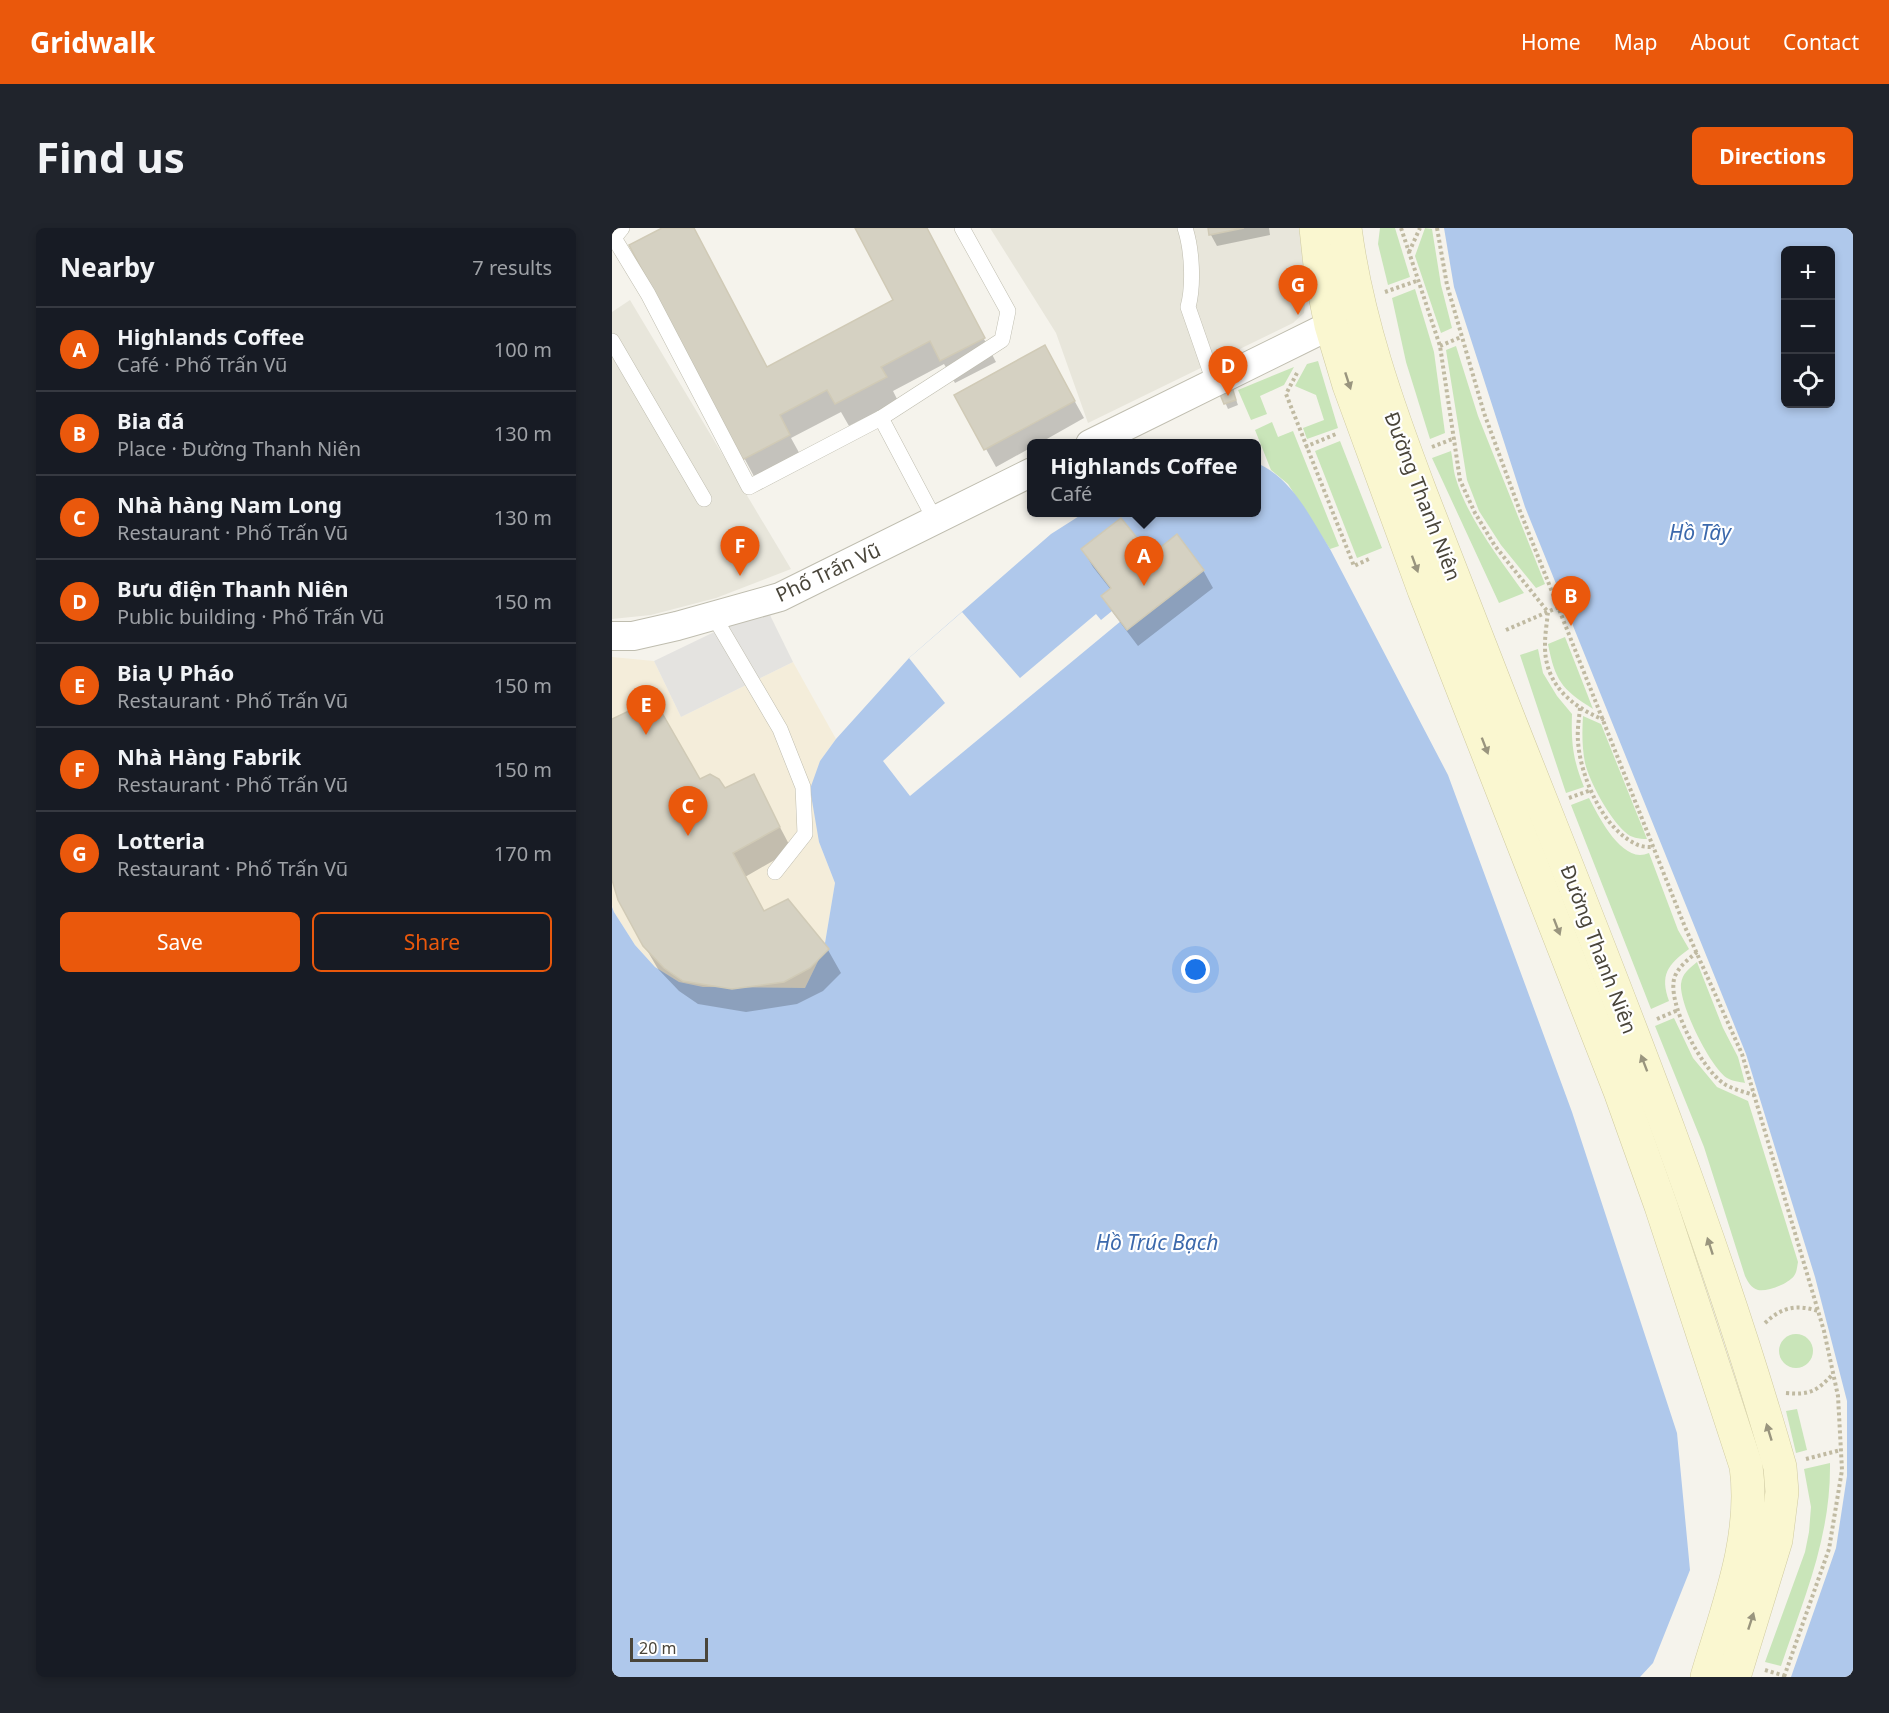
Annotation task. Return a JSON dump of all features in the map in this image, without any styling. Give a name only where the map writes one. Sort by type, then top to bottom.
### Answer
[{"type":"main road","name":"Đường Thanh Niên","points":[[1316,228],[1331,325],[1349,385],[1424,590],[1620,1091],[1661,1206],[1740,1444],[1749,1485],[1748,1526],[1707,1677]]},
{"type":"main road","name":"Đường Thanh Niên","points":[[1345,228],[1353,281],[1363,324],[1385,396],[1435,531],[1662,1109],[1706,1235],[1780,1467],[1782,1492],[1776,1540],[1745,1672]]},
{"type":"street","points":[[1100,439],[1331,325]]},
{"type":"street","name":"Phố Trấn Vũ","points":[[612,636],[633,636],[677,626],[780,597],[1027,474]]},
{"type":"lane","points":[[622,228],[614,238],[648,294],[749,487],[881,418],[1002,340],[1008,311],[962,228]]},
{"type":"lane","points":[[1185,228],[1190,252],[1188,307],[1214,382]]},
{"type":"lane","points":[[612,341],[704,499]]},
{"type":"lane","points":[[881,418],[935,520]]},
{"type":"lane","points":[[713,615],[780,729],[803,787],[805,834],[775,872]]},
{"type":"path","points":[[1401,228],[1440,346],[1460,480],[1475,513],[1495,546],[1548,612],[1544,645],[1548,670],[1559,690],[1580,708],[1604,720]]},
{"type":"path","points":[[1409,252],[1420,228]]},
{"type":"path","points":[[1437,228],[1447,285],[1461,337],[1484,413],[1520,511],[1685,927],[1742,1054],[1819,1311],[1838,1396],[1842,1470],[1829,1549],[1784,1676],[1745,1672]]},
{"type":"path","points":[[1384,292],[1419,280]]},
{"type":"path","points":[[1440,346],[1461,337]]},
{"type":"path","points":[[1286,394],[1305,447],[1354,566],[1371,558]]},
{"type":"path","points":[[1305,447],[1345,430]]},
{"type":"path","points":[[1426,450],[1455,438]]},
{"type":"path","points":[[1506,630],[1559,607]]},
{"type":"path","points":[[1580,708],[1577,739],[1581,764],[1591,790],[1605,816],[1622,836],[1638,845],[1654,848]]},
{"type":"path","points":[[1564,800],[1591,790]]},
{"type":"path","points":[[1697,952],[1683,963],[1675,976],[1673,990],[1678,1010],[1700,1057],[1723,1084],[1754,1095]]},
{"type":"path","points":[[1650,1022],[1678,1010]]},
{"type":"path","points":[[1762,1327],[1776,1313],[1794,1307],[1807,1307],[1819,1311]]},
{"type":"path","points":[[1779,1390],[1805,1395],[1820,1388],[1833,1375]]},
{"type":"path","points":[[1803,1460],[1840,1450]]},
{"type":"shaded area","points":[[990,228],[1301,228],[1306,295],[1304,313],[1293,323],[1088,423],[1056,333]]},
{"type":"shaded area","points":[[630,300],[791,569],[716,598],[651,615],[612,619],[612,312]]},
{"type":"shaded area","points":[[766,607],[793,662],[681,717],[654,661]]},
{"type":"shaded area","points":[[612,657],[654,661],[681,717],[793,662],[836,739],[820,761],[819,842],[835,883],[824,949],[805,988],[703,987],[679,982],[655,967],[635,945],[614,912],[612,905]]},
{"type":"green space","points":[[1380,228],[1395,228],[1410,277],[1388,285],[1378,244]]},
{"type":"green space","points":[[1425,228],[1432,229],[1441,285],[1452,328],[1441,333],[1415,256]]},
{"type":"green space","points":[[1415,289],[1434,352],[1445,433],[1430,439],[1406,362],[1392,298]]},
{"type":"green space","points":[[1456,346],[1478,416],[1545,584],[1536,588],[1501,545],[1479,511],[1467,480],[1446,350]]},
{"type":"green space","points":[[1318,361],[1338,428],[1307,439],[1303,428],[1324,420],[1316,395],[1295,386],[1307,364]]},
{"type":"green space","points":[[1294,367],[1284,385],[1260,396],[1267,414],[1251,420],[1238,390]]},
{"type":"green space","points":[[1272,422],[1278,437],[1293,431],[1339,546],[1330,549],[1288,484],[1271,470],[1261,445],[1261,439],[1259,439],[1255,430]]},
{"type":"green space","points":[[1340,441],[1382,548],[1357,558],[1315,451]]},
{"type":"green space","points":[[1451,451],[1456,479],[1468,508],[1485,538],[1524,593],[1499,603],[1432,458]]},
{"type":"green space","points":[[1565,637],[1593,709],[1561,683],[1553,667],[1548,644]]},
{"type":"green space","points":[[1538,649],[1543,673],[1557,696],[1572,714],[1574,751],[1584,787],[1566,793],[1520,655]]},
{"type":"green space","points":[[1583,716],[1601,724],[1647,839],[1635,838],[1625,832],[1613,819],[1596,790],[1585,763],[1582,740]]},
{"type":"green space","points":[[1589,798],[1616,841],[1632,853],[1640,855],[1649,853],[1678,930],[1689,949],[1675,960],[1667,971],[1665,984],[1669,1001],[1651,1009],[1571,805]]},
{"type":"green space","points":[[1697,962],[1723,1028],[1738,1057],[1745,1083],[1729,1079],[1720,1072],[1704,1049],[1690,1020],[1681,984],[1685,974]]},
{"type":"green space","points":[[1674,1018],[1693,1058],[1717,1087],[1748,1101],[1798,1262],[1794,1276],[1777,1287],[1758,1290],[1749,1283],[1745,1276],[1704,1147],[1655,1026]]},
{"type":"green space","points":[[1796,1334],[1808,1339],[1813,1351],[1808,1363],[1796,1368],[1784,1363],[1779,1351],[1784,1339]]},
{"type":"green space","points":[[1797,1409],[1807,1450],[1796,1453],[1786,1411]]},
{"type":"green space","points":[[1830,1463],[1826,1516],[1807,1591],[1781,1666],[1765,1662],[1805,1552],[1811,1507],[1804,1469]]},
{"type":"water","name":"Hồ Tây","points":[[1444,228],[1853,228],[1853,1677],[1791,1677],[1836,1548],[1847,1476],[1847,1401],[1815,1277],[1746,1054],[1525,507],[1454,287]]},
{"type":"water","name":"Hồ Trúc Bạch","points":[[1261,465],[1270,470],[1300,500],[1330,549],[1448,775],[1572,1112],[1677,1433],[1690,1570],[1653,1663],[1640,1677],[612,1677],[612,907],[635,945],[655,967],[679,982],[703,987],[805,988],[824,949],[835,883],[819,842],[810,789],[820,761],[836,739],[909,658],[1051,534],[1078,517],[1261,517]]},
{"type":"pier","points":[[1112,611],[1121,621],[910,796],[883,761],[945,703],[909,658],[962,612],[1020,678],[1096,614],[1101,620]]},
{"type":"building","points":[[662,228],[694,228],[767,367],[893,300],[855,228],[927,228],[985,338],[940,361],[930,341],[881,367],[887,377],[835,404],[827,390],[780,415],[790,435],[742,460],[629,245]]},
{"type":"building","points":[[1208,228],[1244,228],[1209,235]]},
{"type":"building","points":[[1045,345],[1075,401],[984,450],[954,395]]},
{"type":"building","points":[[1232,387],[1236,400],[1224,404],[1219,392]]},
{"type":"building","points":[[1121,518],[1151,555],[1177,534],[1204,570],[1127,630],[1101,596],[1111,588],[1081,549]]},
{"type":"building","points":[[654,699],[700,779],[710,774],[719,779],[725,788],[754,774],[780,827],[733,853],[764,911],[788,899],[829,949],[810,968],[784,982],[732,989],[683,981],[664,968],[643,946],[618,900],[612,880],[612,719]]},
{"type":"place","name":"Lotteria","points":[[1298,315]]},
{"type":"place","name":"Bưu điện Thanh Niên","points":[[1228,396]]},
{"type":"place","name":"Nhà Hàng Fabrik","points":[[740,576]]},
{"type":"place","name":"Highlands Coffee","points":[[1144,586]]},
{"type":"place","name":"Bia đá","points":[[1571,626]]},
{"type":"place","name":"Bia Ụ Pháo","points":[[646,735]]},
{"type":"place","name":"Nhà hàng Nam Long","points":[[688,836]]}]
